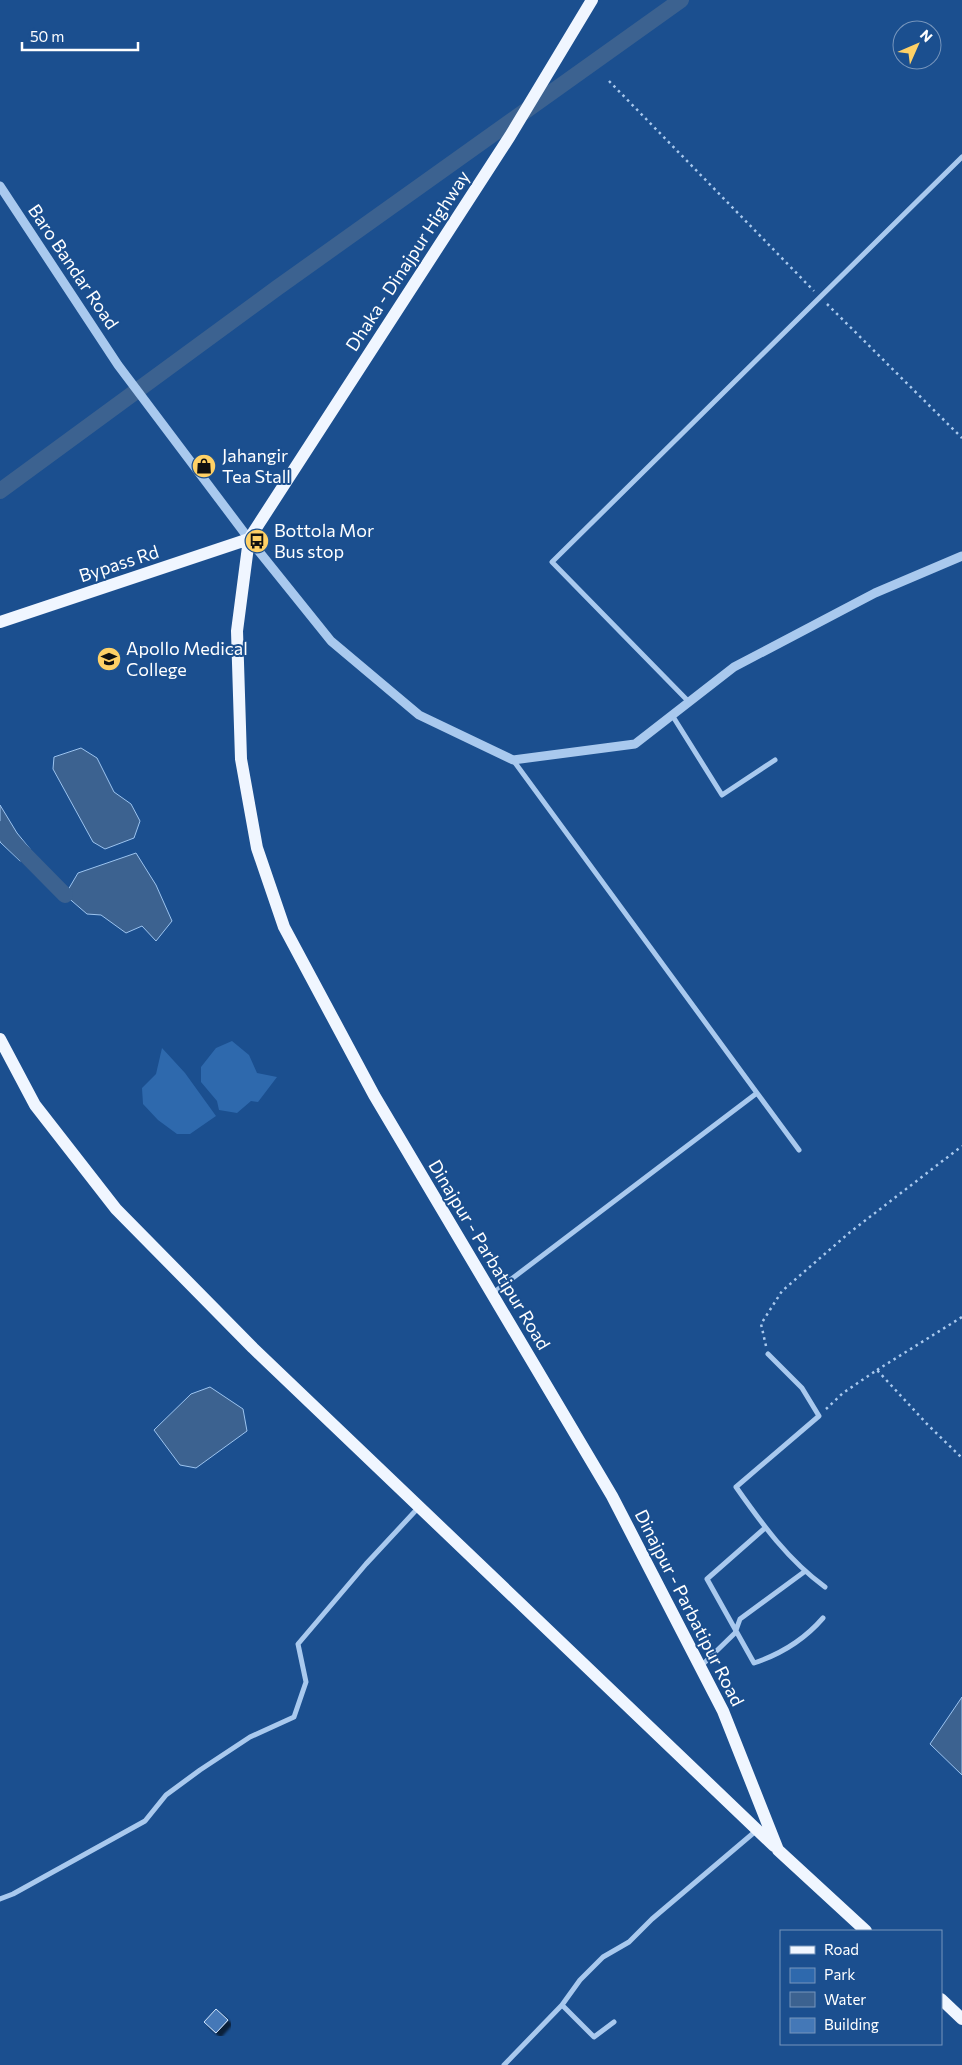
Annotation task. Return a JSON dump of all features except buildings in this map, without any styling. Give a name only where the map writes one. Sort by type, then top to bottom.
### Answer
[{"type":"main road","name":"Dhaka - Dinajpur Highway","points":[[249,539],[510,136],[592,0]]},
{"type":"main road","name":"Bypass Rd","points":[[0,622],[249,539]]},
{"type":"main road","name":"Dinajpur - Parbatipur Road","points":[[249,539],[237,641],[241,760],[257,848],[284,927],[374,1095],[612,1496],[723,1711],[778,1850],[865,1930]]},
{"type":"main road","points":[[0,1039],[35,1105],[116,1209],[253,1348],[778,1850]]},
{"type":"main road","points":[[942,2000],[962,2018]]},
{"type":"street","points":[[689,702],[552,562],[962,157]]},
{"type":"street","name":"Baro Bandar Road","points":[[0,186],[118,365],[249,539],[331,641],[419,715],[513,760]]},
{"type":"street","points":[[799,1150],[513,760],[635,744],[734,667],[875,593],[962,556]]},
{"type":"street","points":[[672,715],[722,795],[775,760]]},
{"type":"street","points":[[492,1294],[757,1094]]},
{"type":"street","points":[[768,1354],[802,1388],[819,1416],[736,1487],[765,1528],[804,1572],[825,1587]]},
{"type":"street","points":[[0,1899],[22,1889],[145,1821],[166,1795],[200,1770],[250,1737],[294,1717],[306,1682],[298,1644],[366,1564],[420,1507]]},
{"type":"street","points":[[765,1528],[707,1579],[735,1633],[754,1663],[774,1656],[810,1633],[823,1618]]},
{"type":"street","points":[[700,1667],[735,1633],[740,1619],[804,1572]]},
{"type":"street","points":[[504,2065],[562,2005],[580,1980],[603,1957],[629,1942],[652,1919],[757,1830]]},
{"type":"street","points":[[562,2005],[594,2037],[614,2022]]},
{"type":"path","points":[[609,81],[820,297],[962,438]]},
{"type":"path","points":[[768,1354],[761,1324],[782,1291],[849,1233],[962,1146]]},
{"type":"path","points":[[819,1416],[843,1392],[962,1317]]},
{"type":"path","points":[[877,1370],[927,1424],[962,1458]]},
{"type":"green space","points":[[232,1041],[249,1055],[257,1073],[277,1077],[258,1102],[251,1101],[237,1113],[219,1110],[217,1101],[201,1082],[201,1067],[216,1048]]},
{"type":"green space","points":[[162,1048],[185,1073],[216,1116],[190,1134],[177,1134],[158,1120],[143,1104],[142,1088],[156,1074]]},
{"type":"water","points":[[81,748],[97,758],[114,792],[131,804],[140,821],[134,838],[105,849],[93,842],[53,769],[54,757]]},
{"type":"water","points":[[0,805],[17,833],[35,855],[20,861],[0,842]]},
{"type":"water","points":[[136,853],[156,885],[172,921],[156,941],[142,926],[126,933],[101,915],[87,914],[65,895],[78,873]]},
{"type":"water","points":[[210,1387],[243,1409],[247,1431],[196,1468],[180,1465],[154,1430],[191,1394]]},
{"type":"water","points":[[962,1697],[962,1775],[930,1744]]},
{"type":"waterway","points":[[0,491],[277,288],[681,0]]},
{"type":"waterway","points":[[0,829],[65,895]]},
{"type":"place","name":"Jahangir Tea Stall","points":[[204,466]]},
{"type":"place","name":"Bottola Mor Bus stop","points":[[257,541]]},
{"type":"place","name":"Apollo Medical College","points":[[109,659]]}]
